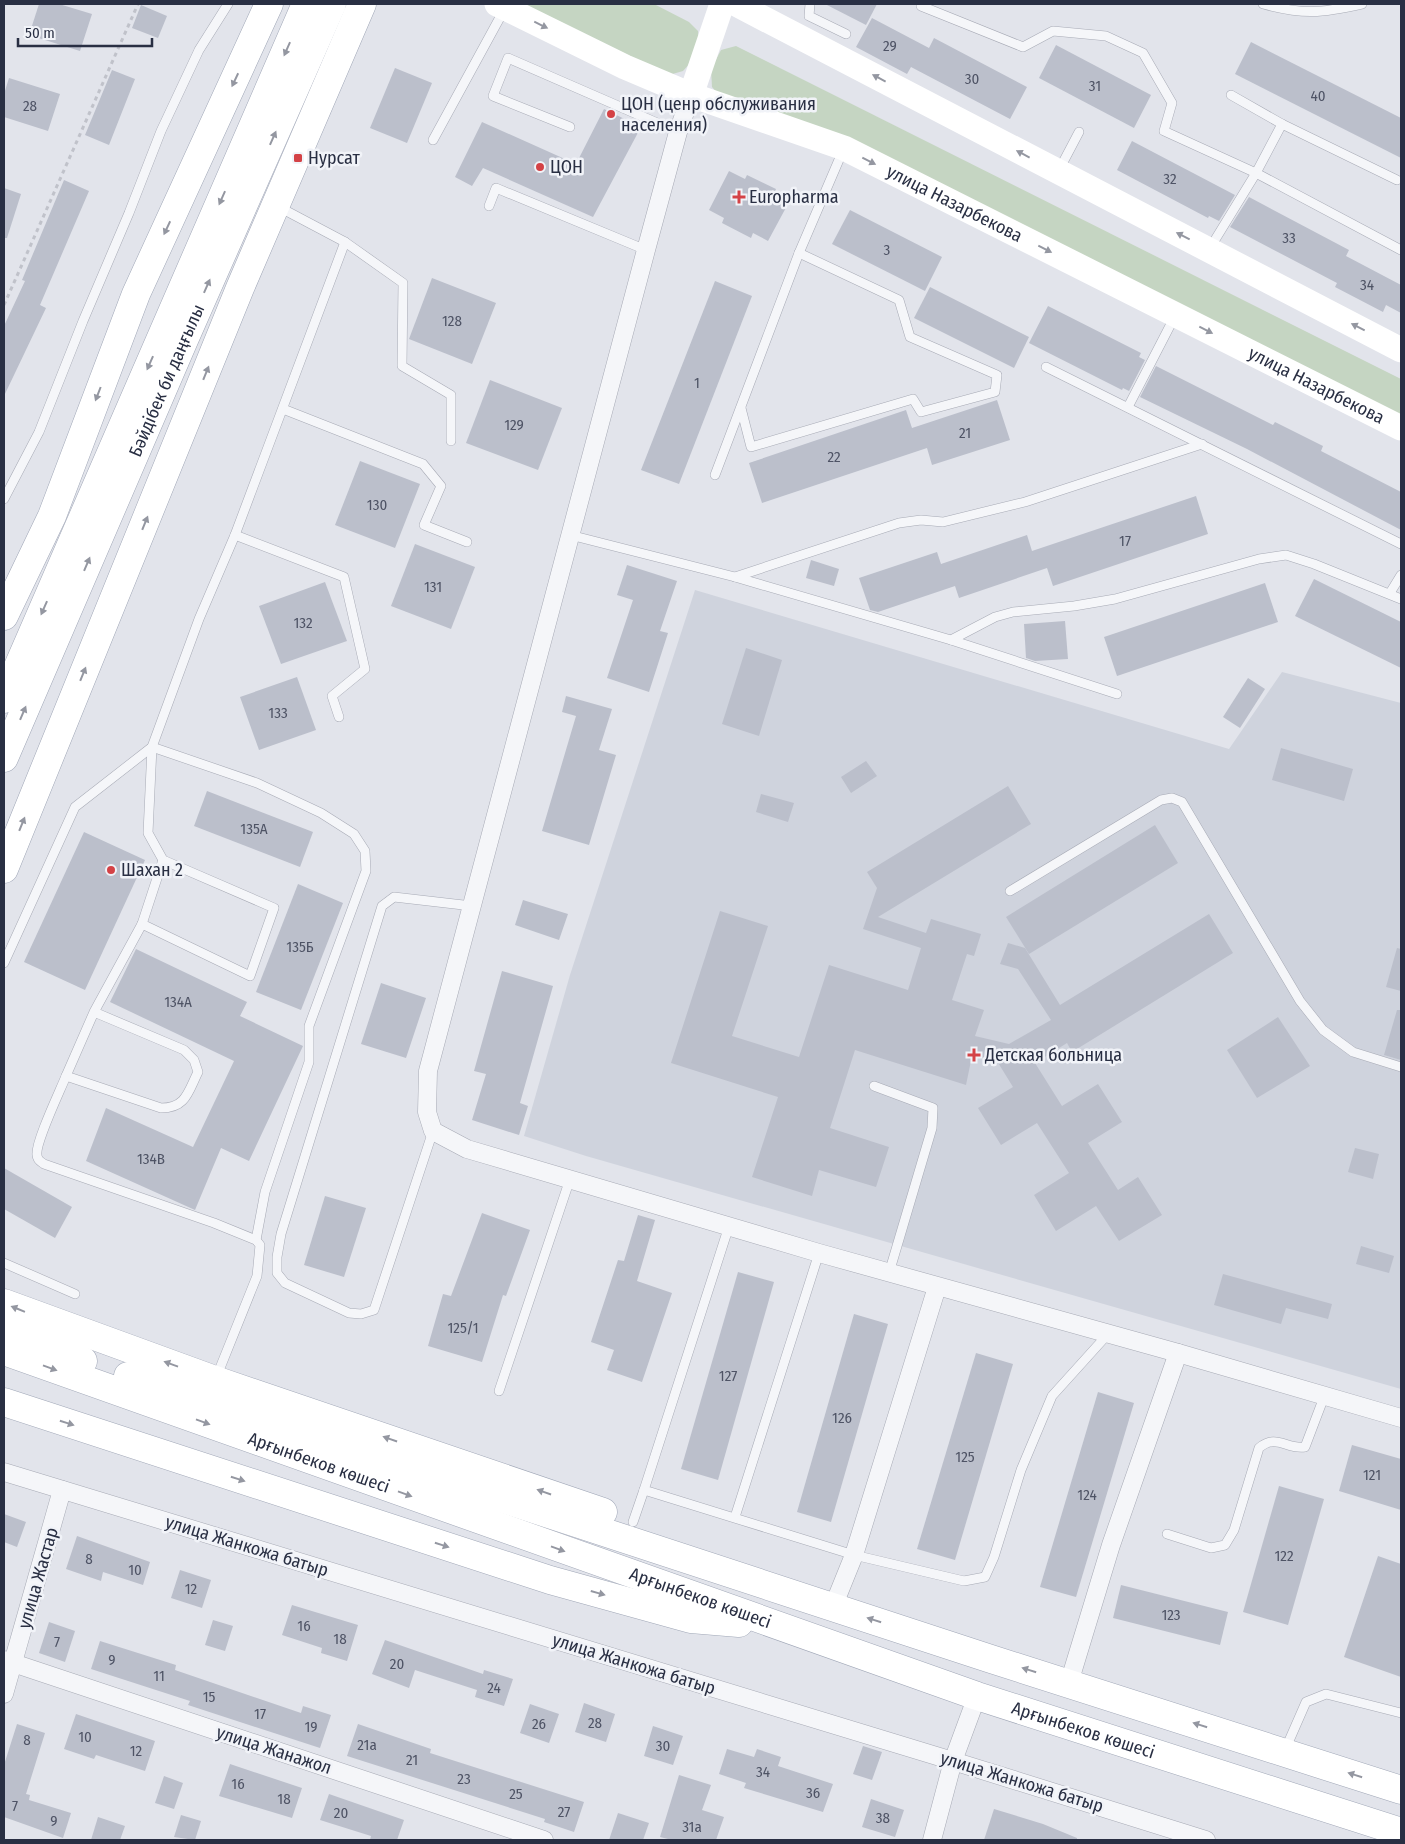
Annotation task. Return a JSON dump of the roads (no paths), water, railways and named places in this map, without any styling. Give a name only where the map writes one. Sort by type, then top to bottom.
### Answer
[{"type":"main road","points":[[4,616],[52,516],[136,294],[270,4]]},
{"type":"main road","name":"Бәйдібек би даңғылы","points":[[4,699],[306,4]]},
{"type":"main road","name":"Бәйдібек би даңғылы","points":[[4,758],[180,349],[332,4]]},
{"type":"main road","points":[[4,869],[244,279],[277,206],[362,4]]},
{"type":"main road","points":[[4,1303],[215,1380],[633,1522],[726,1560],[783,1590]]},
{"type":"main road","name":"Арғынбеков көшесі","points":[[4,1328],[90,1364],[1401,1790]]},
{"type":"main road","name":"Арғынбеков көшесі","points":[[4,1351],[977,1696],[1401,1832]]},
{"type":"main road","points":[[4,1402],[550,1580],[691,1619],[779,1627]]},
{"type":"street","points":[[722,4],[678,132],[428,1071],[427,1112],[433,1131],[467,1149],[819,1253],[1178,1353],[1324,1397],[1400,1415]]},
{"type":"street","points":[[736,4],[802,25],[1058,172],[1401,350]]},
{"type":"street","name":"улица Назарбекова","points":[[501,6],[626,67],[691,95],[844,148],[1401,428]]},
{"type":"street","points":[[833,1607],[854,1555],[937,1287]]},
{"type":"street","points":[[1069,1683],[1111,1545],[1178,1353]]},
{"type":"street","name":"улица Жанкожа батыр","points":[[4,1472],[1206,1840]]},
{"type":"street","name":"улица Жастар","points":[[4,1694],[9,1662],[62,1490]]},
{"type":"street","name":"улица Жанажол","points":[[9,1662],[544,1840]]},
{"type":"street","points":[[932,1840],[953,1761],[977,1696]]},
{"type":"lane","points":[[4,499],[39,432],[83,321],[130,213],[161,131],[199,50],[228,4]]},
{"type":"lane","points":[[810,4],[802,25],[846,34]]},
{"type":"lane","points":[[922,4],[921,6],[1023,48],[1053,31],[1106,36],[1143,53],[1172,103],[1164,131],[1256,173],[1401,250]]},
{"type":"lane","points":[[1262,4],[1290,12],[1324,12],[1362,4]]},
{"type":"lane","points":[[433,140],[501,6]]},
{"type":"lane","points":[[570,127],[493,96],[508,58],[678,132]]},
{"type":"lane","points":[[1231,96],[1282,124],[1397,180]]},
{"type":"lane","points":[[1209,250],[1256,173],[1282,124]]},
{"type":"lane","points":[[1058,172],[1079,132]]},
{"type":"lane","points":[[715,475],[799,253],[844,148]]},
{"type":"lane","points":[[489,206],[496,188],[646,250]]},
{"type":"lane","points":[[277,206],[344,242],[402,283],[402,366],[451,395],[451,441]]},
{"type":"lane","points":[[142,924],[250,976],[274,908],[163,860],[148,833],[152,747],[199,619],[235,535],[344,242]]},
{"type":"lane","points":[[741,408],[751,447],[913,399],[920,412],[995,392],[997,375],[910,338],[899,300],[799,253]]},
{"type":"lane","points":[[1128,407],[1175,315]]},
{"type":"lane","points":[[1046,367],[1401,544]]},
{"type":"lane","points":[[283,408],[423,464],[441,486],[424,525],[467,542]]},
{"type":"lane","points":[[735,577],[899,523],[921,520],[943,522],[1025,502],[1202,444]]},
{"type":"lane","points":[[235,535],[344,577],[365,669],[332,696],[339,718]]},
{"type":"lane","points":[[570,535],[735,577],[951,640],[1117,694]]},
{"type":"lane","points":[[951,640],[995,617],[1013,612],[1074,606],[1115,599],[1259,559],[1286,556],[1390,593],[1401,599]]},
{"type":"lane","points":[[1390,593],[1401,575]]},
{"type":"lane","points":[[4,963],[75,807],[152,747]]},
{"type":"lane","points":[[152,747],[257,783],[322,814],[354,834],[365,851],[366,871],[309,1026],[309,1062],[266,1192],[256,1240]]},
{"type":"lane","points":[[1010,891],[1161,800],[1172,798],[1182,802],[1300,1001],[1323,1030],[1353,1052],[1401,1067]]},
{"type":"lane","points":[[163,860],[142,924],[94,1012],[42,1134],[36,1154],[38,1160],[44,1164],[214,1223],[256,1240],[260,1245],[261,1254],[257,1276],[215,1380]]},
{"type":"lane","points":[[433,1131],[374,1310],[362,1314],[349,1312],[286,1283],[277,1273],[277,1257],[281,1234],[382,906],[394,897],[472,906]]},
{"type":"lane","points":[[66,1076],[161,1108],[174,1108],[183,1101],[198,1072],[194,1060],[184,1050],[94,1012]]},
{"type":"lane","points":[[874,1086],[933,1108],[932,1128],[889,1273]]},
{"type":"lane","points":[[499,1391],[570,1179]]},
{"type":"lane","points":[[633,1522],[729,1226]]},
{"type":"lane","points":[[735,1517],[819,1253]]},
{"type":"lane","points":[[4,1263],[75,1294]]},
{"type":"lane","points":[[644,1490],[854,1555],[964,1582],[985,1577],[994,1558],[1021,1470],[1052,1396],[1108,1334]]},
{"type":"lane","points":[[1167,1534],[1211,1548],[1225,1545],[1234,1530],[1259,1448],[1266,1443],[1274,1441],[1297,1448],[1305,1447],[1324,1397]]},
{"type":"lane","points":[[1284,1752],[1306,1702],[1326,1694],[1401,1713]]},
{"type":"place","name":"ЦОН (ценр обслуживания населения)","points":[[611,114]]},
{"type":"place","name":"Нурсат","points":[[298,158]]},
{"type":"place","name":"ЦОН","points":[[540,167]]},
{"type":"place","name":"Europharma","points":[[739,197]]},
{"type":"place","name":"Шахан 2","points":[[111,870]]},
{"type":"place","name":"Детская больница","points":[[974,1055]]}]
